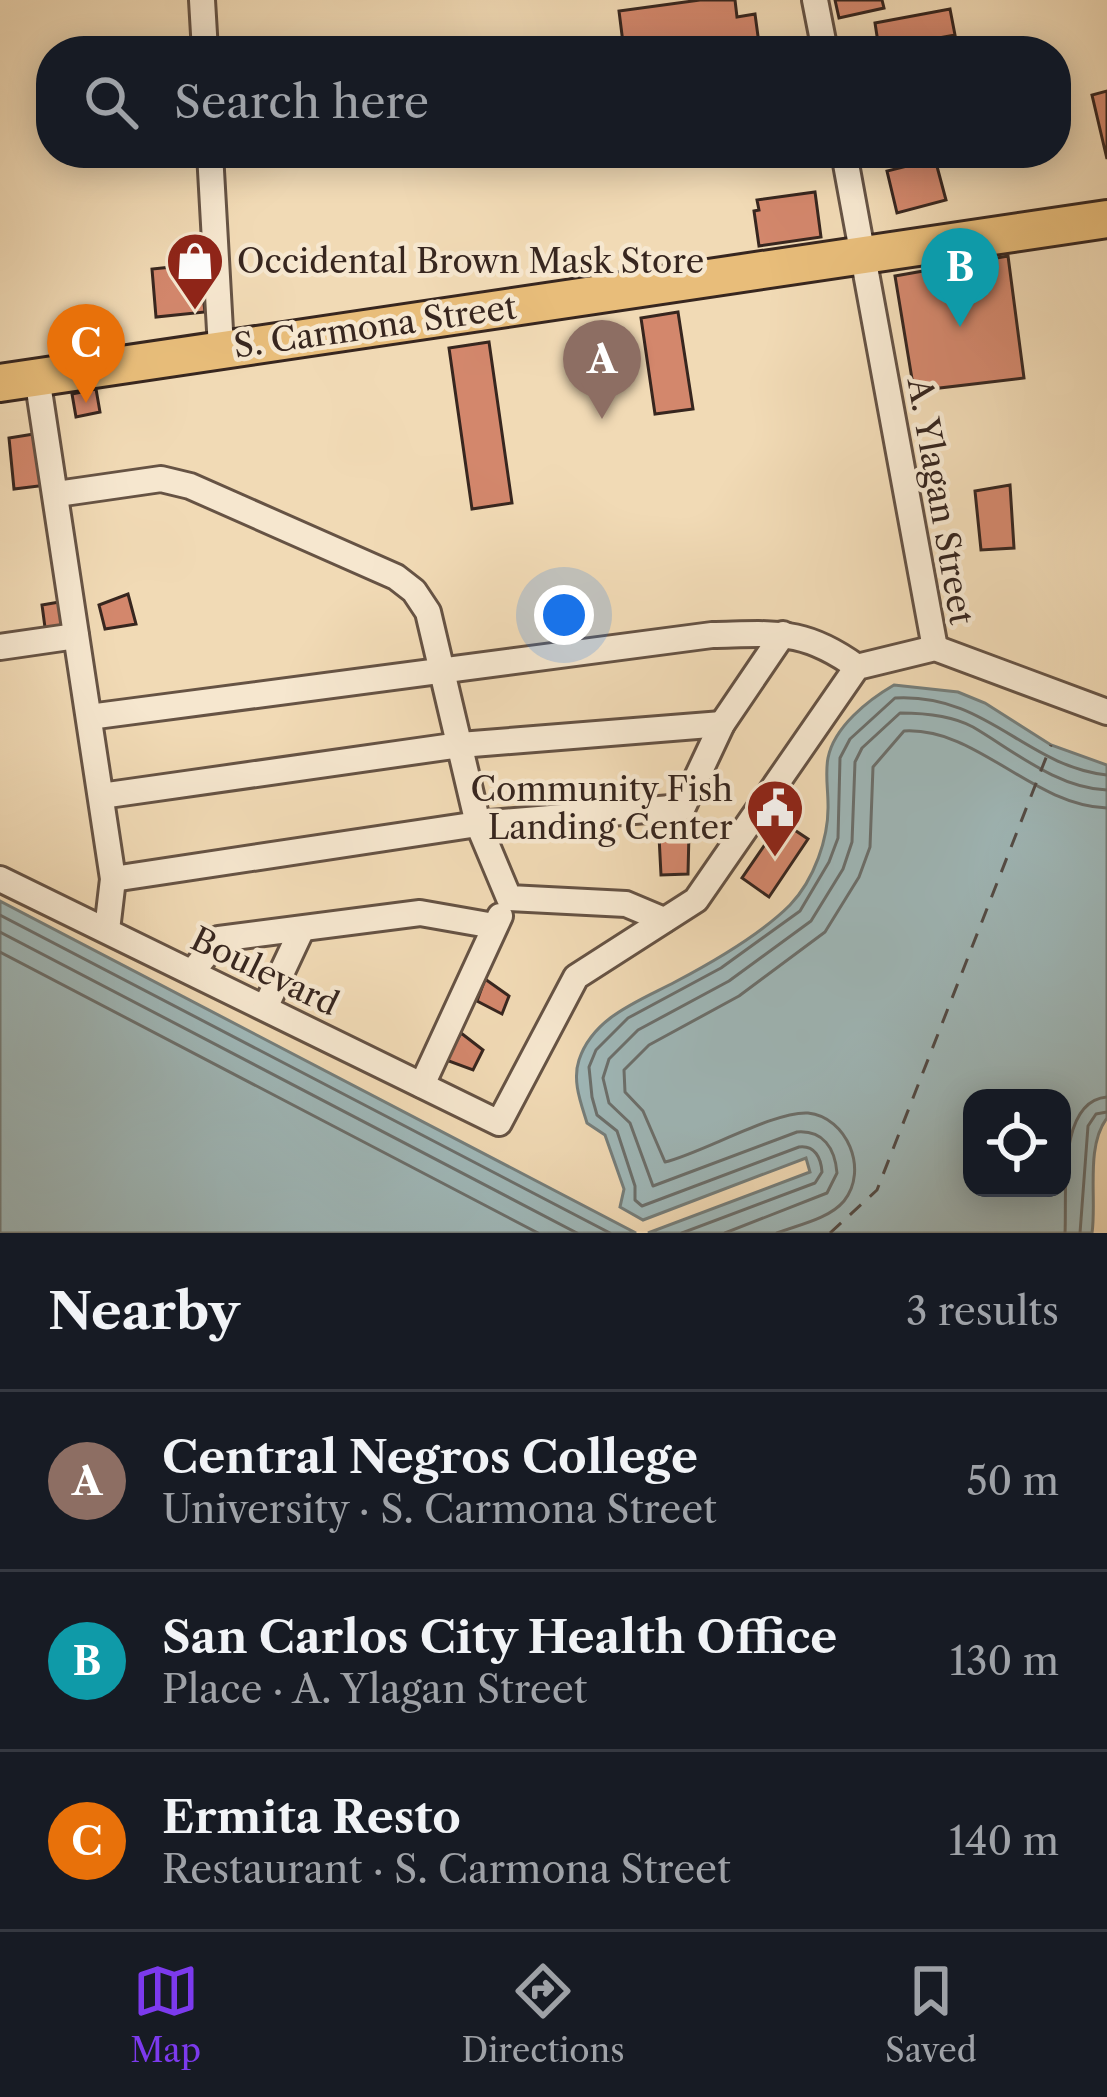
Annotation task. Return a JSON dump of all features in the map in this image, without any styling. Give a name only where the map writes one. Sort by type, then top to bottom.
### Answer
[{"type":"highway","name":"S. Carmona Street","points":[[0,382],[1107,219]]},
{"type":"street","points":[[202,0],[204,36]]},
{"type":"street","points":[[815,0],[822,36]]},
{"type":"street","points":[[211,168],[221,348]]},
{"type":"street","name":"A. Ylagan Street","points":[[847,168],[935,648]]},
{"type":"street","points":[[37,376],[113,879],[107,930]]},
{"type":"street","points":[[57,494],[161,479],[190,486],[396,577],[414,591],[428,612],[478,824],[509,898]]},
{"type":"street","points":[[88,717],[712,635],[783,634],[827,645],[857,667]]},
{"type":"street","points":[[113,879],[478,824],[683,807],[722,724],[783,634]]},
{"type":"street","points":[[0,647],[76,636]]},
{"type":"street","points":[[509,898],[626,904],[664,920],[696,900],[857,667],[935,648],[1107,712]]},
{"type":"street","points":[[100,796],[460,745],[722,724]]},
{"type":"street","name":"Boulevard","points":[[0,879],[499,1123],[576,976],[664,920]]},
{"type":"street","points":[[422,1085],[509,898]]},
{"type":"street","points":[[192,972],[219,939],[420,914],[494,926]]},
{"type":"street","points":[[265,1008],[302,929]]},
{"type":"water","points":[[894,685],[958,692],[985,703],[1051,745],[1107,765],[1107,1118],[1094,1158],[1092,1233],[648,1233],[810,1172],[806,1158],[643,1220],[620,1207],[624,1189],[605,1135],[587,1123],[580,1100],[576,1076],[586,1045],[606,1021],[736,947],[799,895],[826,831],[831,747],[863,707]]},
{"type":"water","points":[[0,901],[636,1233],[0,1233]]},
{"type":"building","points":[[735,0],[737,17],[755,14],[758,36],[622,36],[619,11]]},
{"type":"building","points":[[835,0],[882,0],[884,8],[839,18]]},
{"type":"building","points":[[950,9],[955,35],[877,36],[875,23]]},
{"type":"building","points":[[1107,91],[1107,159],[1092,95]]},
{"type":"building","points":[[937,168],[946,200],[897,213],[887,171]]},
{"type":"building","points":[[815,192],[821,237],[759,246],[757,200]]},
{"type":"building","points":[[1008,256],[1024,378],[914,391],[895,276]]},
{"type":"building","points":[[172,267],[173,273],[200,270],[205,312],[156,317],[152,269]]},
{"type":"building","points":[[678,312],[693,409],[655,414],[641,318]]},
{"type":"building","points":[[489,342],[512,503],[472,509],[449,348]]},
{"type":"building","points":[[96,389],[100,412],[76,417],[72,394]]},
{"type":"building","points":[[40,433],[47,485],[14,489],[9,438]]},
{"type":"building","points":[[1010,485],[1014,548],[981,550],[975,491]]},
{"type":"building","points":[[128,594],[136,624],[105,629],[99,605]]},
{"type":"building","points":[[65,601],[69,630],[46,635],[42,605]]},
{"type":"building","name":"Community Fish Landing Center","points":[[781,821],[808,839],[769,897],[742,878]]},
{"type":"building","points":[[689,832],[688,874],[661,875],[659,836]]},
{"type":"building","points":[[485,979],[509,996],[502,1014],[477,1001]]},
{"type":"building","points":[[461,1033],[483,1050],[473,1070],[446,1060]]},
{"type":"ferry route","points":[[830,1233],[877,1190],[1051,745]]},
{"type":"place","name":"Occidental Brown Mask Store","points":[[195,312]]},
{"type":"place","name":"San Carlos City Health Office","points":[[960,327]]},
{"type":"place","name":"Ermita Resto","points":[[86,403]]},
{"type":"place","name":"Central Negros College","points":[[602,419]]},
{"type":"place","name":"Community Fish Landing Center","points":[[775,859]]}]
